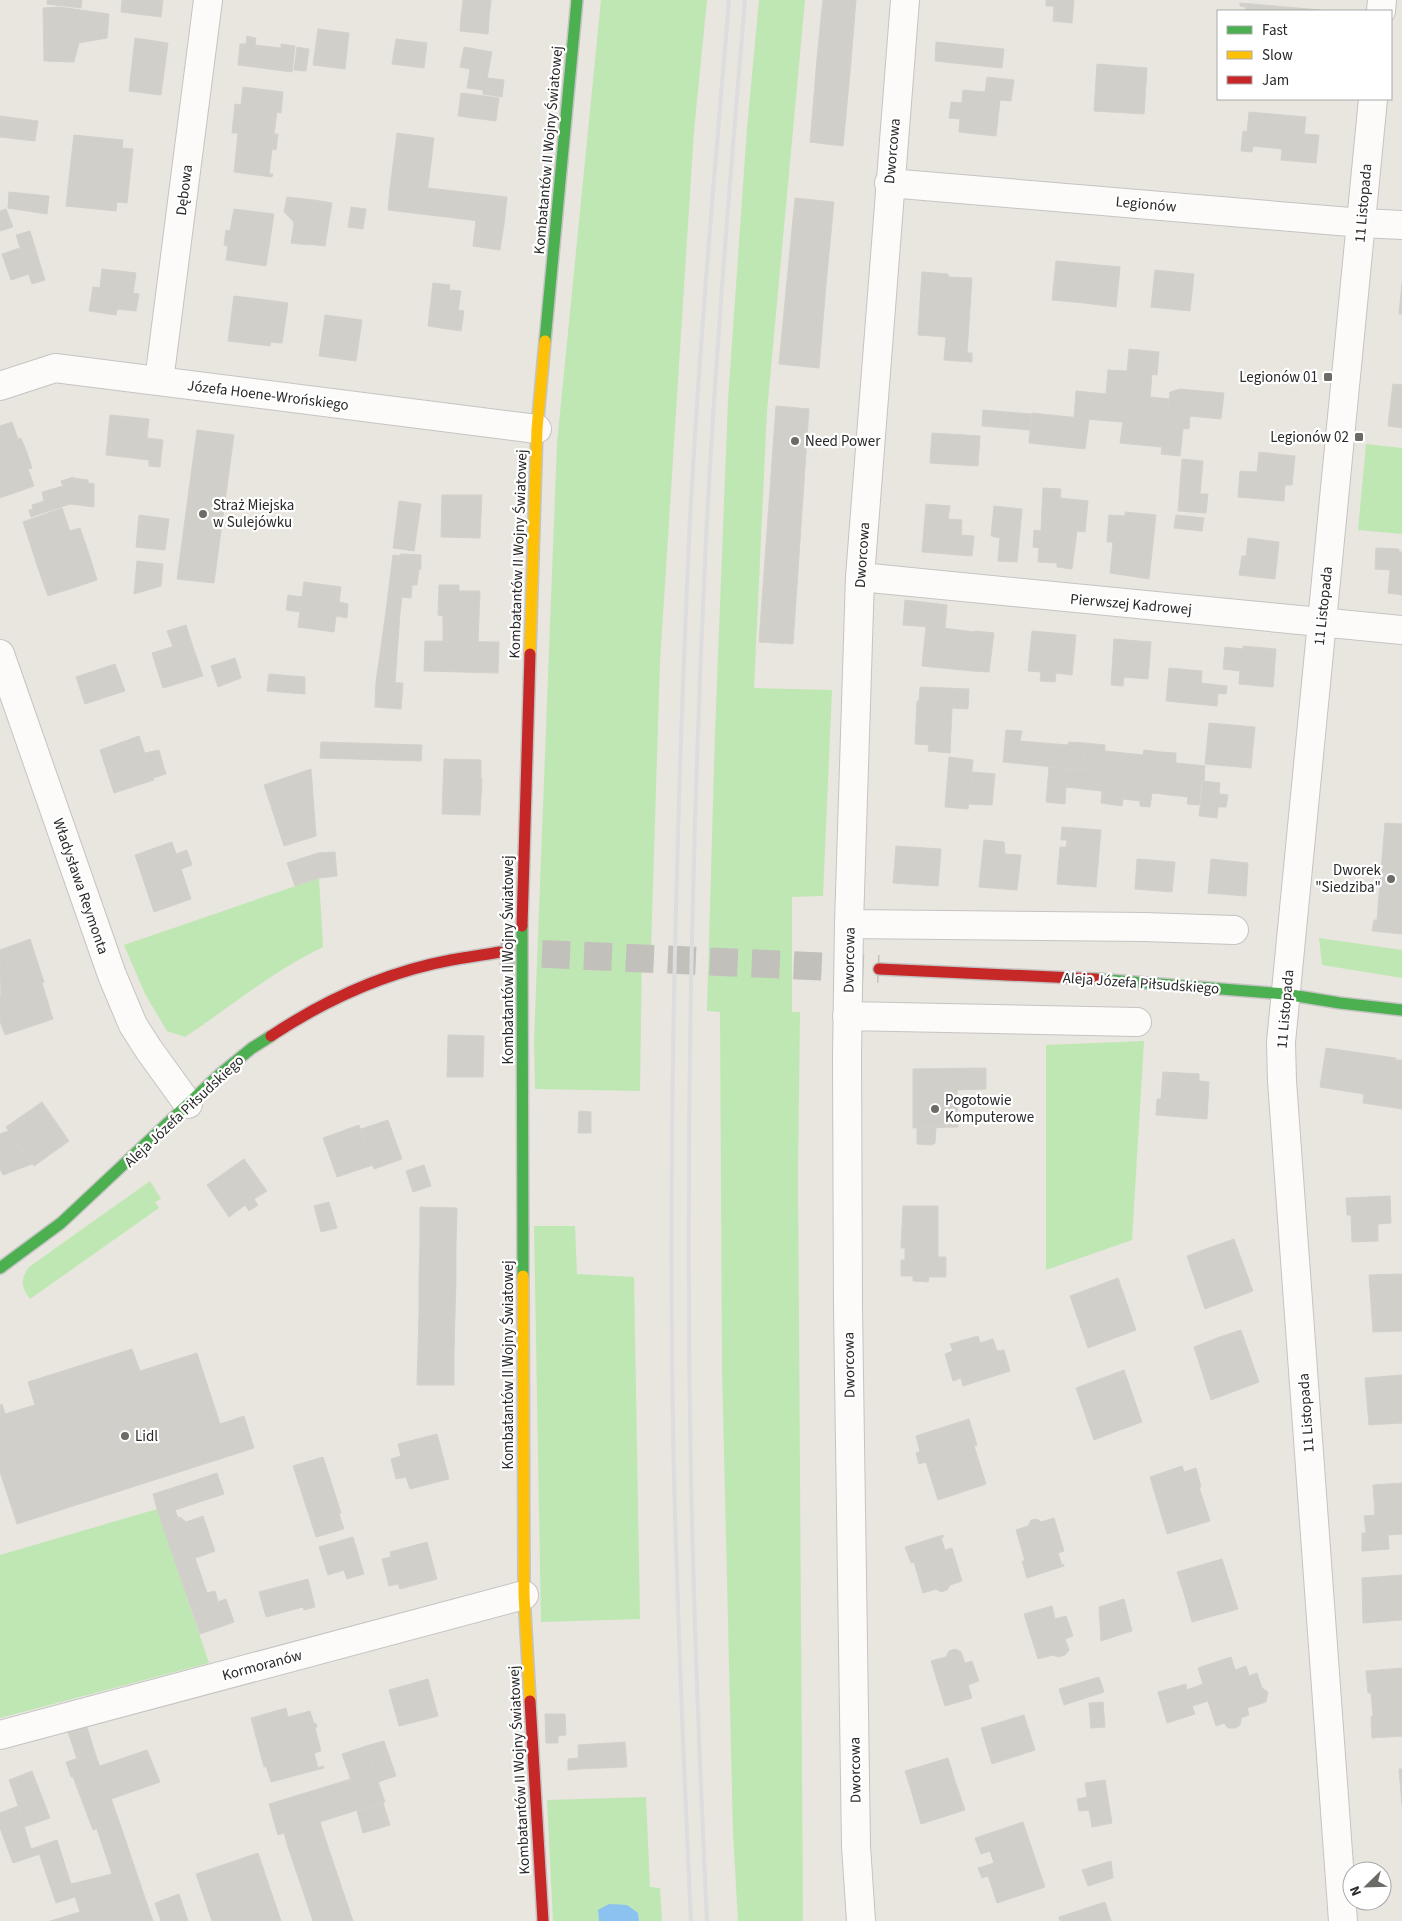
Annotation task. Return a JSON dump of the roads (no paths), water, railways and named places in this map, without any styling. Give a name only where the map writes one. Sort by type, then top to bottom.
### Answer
[{"type":"street","name":"Dębowa","points":[[159,381],[208,0]]},
{"type":"street","name":"Kombatantów II Wojny Światowej","points":[[543,1921],[524,1595],[521,943],[537,429],[577,0]]},
{"type":"street","name":"Dworcowa","points":[[861,1921],[856,1846],[848,1308],[848,1016],[850,924],[860,577],[904,0]]},
{"type":"street","name":"11 Listopada","points":[[1343,1921],[1282,1081],[1281,1042],[1373,100]]},
{"type":"street","name":"Legionów","points":[[889,183],[1402,225]]},
{"type":"street","name":"Józefa Hoene-Wrońskiego","points":[[0,386],[55,368],[537,429]]},
{"type":"street","name":"Pierwszej Kadrowej","points":[[860,577],[1402,630]]},
{"type":"street","name":"Władysława Reymonta","points":[[0,654],[115,983],[133,1025],[148,1050],[188,1104]]},
{"type":"street","points":[[850,924],[1144,927],[1234,930]]},
{"type":"street","name":"Aleja Józefa Piłsudskiego","points":[[0,1268],[60,1223],[116,1173],[219,1075],[252,1048],[298,1018],[345,994],[394,974],[449,960],[500,952]]},
{"type":"street","name":"Aleja Józefa Piłsudskiego","points":[[879,969],[1185,985],[1285,994],[1402,1010]]},
{"type":"street","points":[[848,1016],[1137,1022]]},
{"type":"street","name":"Kormoranów","points":[[0,1735],[524,1595]]},
{"type":"water","points":[[609,1904],[627,1905],[638,1913],[639,1921],[599,1921],[598,1910]]},
{"type":"tunnel","points":[[500,952],[879,969]]},
{"type":"railway","points":[[691,1921],[681,1699],[672,1360],[671,1243],[676,891],[693,472],[729,0]]},
{"type":"railway","points":[[707,1921],[694,1588],[689,1360],[689,1126],[693,891],[706,540],[718,338],[745,0]]},
{"type":"place","name":"Legionów 01","points":[[1328,377]]},
{"type":"place","name":"Legionów 02","points":[[1359,437]]},
{"type":"place","name":"Need Power","points":[[795,441]]},
{"type":"place","name":"Straż Miejska w Sulejówku","points":[[203,514]]},
{"type":"place","name":"Dworek \"Siedziba\"","points":[[1391,879]]},
{"type":"place","name":"Pogotowie Komputerowe","points":[[935,1109]]},
{"type":"place","name":"Lidl","points":[[125,1436]]}]
